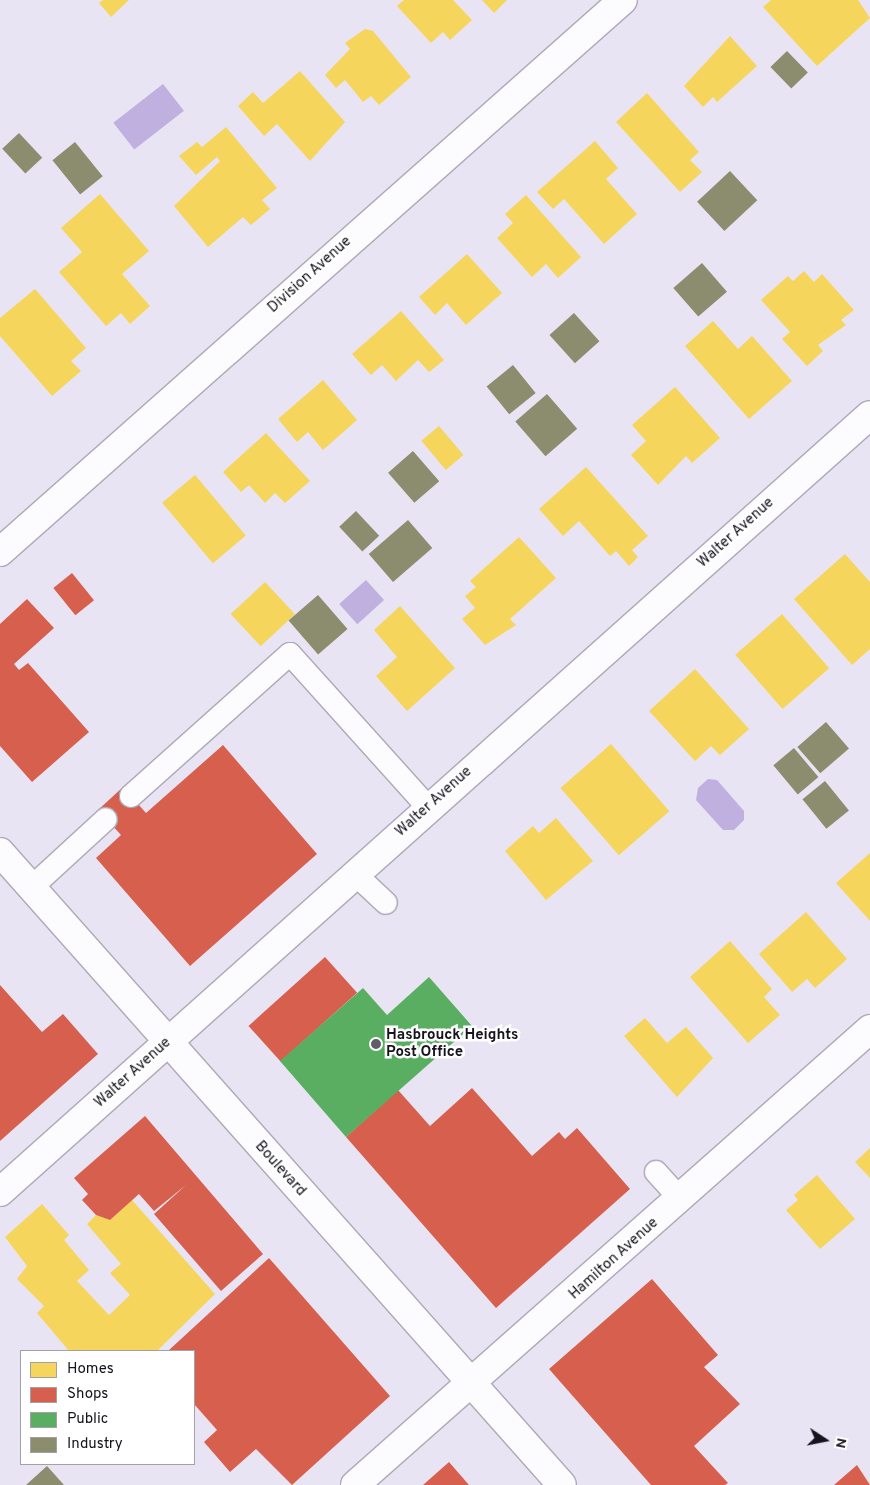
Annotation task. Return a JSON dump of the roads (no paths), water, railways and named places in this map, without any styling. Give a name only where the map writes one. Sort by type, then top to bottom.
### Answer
[{"type":"street","name":"Division Avenue","points":[[0,552],[623,0]]},
{"type":"street","name":"Walter Avenue","points":[[0,1192],[428,807],[870,415]]},
{"type":"street","name":"Boulevard","points":[[0,852],[166,1042],[562,1485]]},
{"type":"street","name":"Hamilton Avenue","points":[[355,1485],[870,1029]]},
{"type":"lane","points":[[131,796],[290,654],[428,807]]},
{"type":"lane","points":[[32,887],[106,819]]},
{"type":"lane","points":[[355,874],[386,904]]},
{"type":"lane","points":[[656,1172],[680,1199]]},
{"type":"place","name":"Hasbrouck Heights Post Office","points":[[376,1044]]}]
